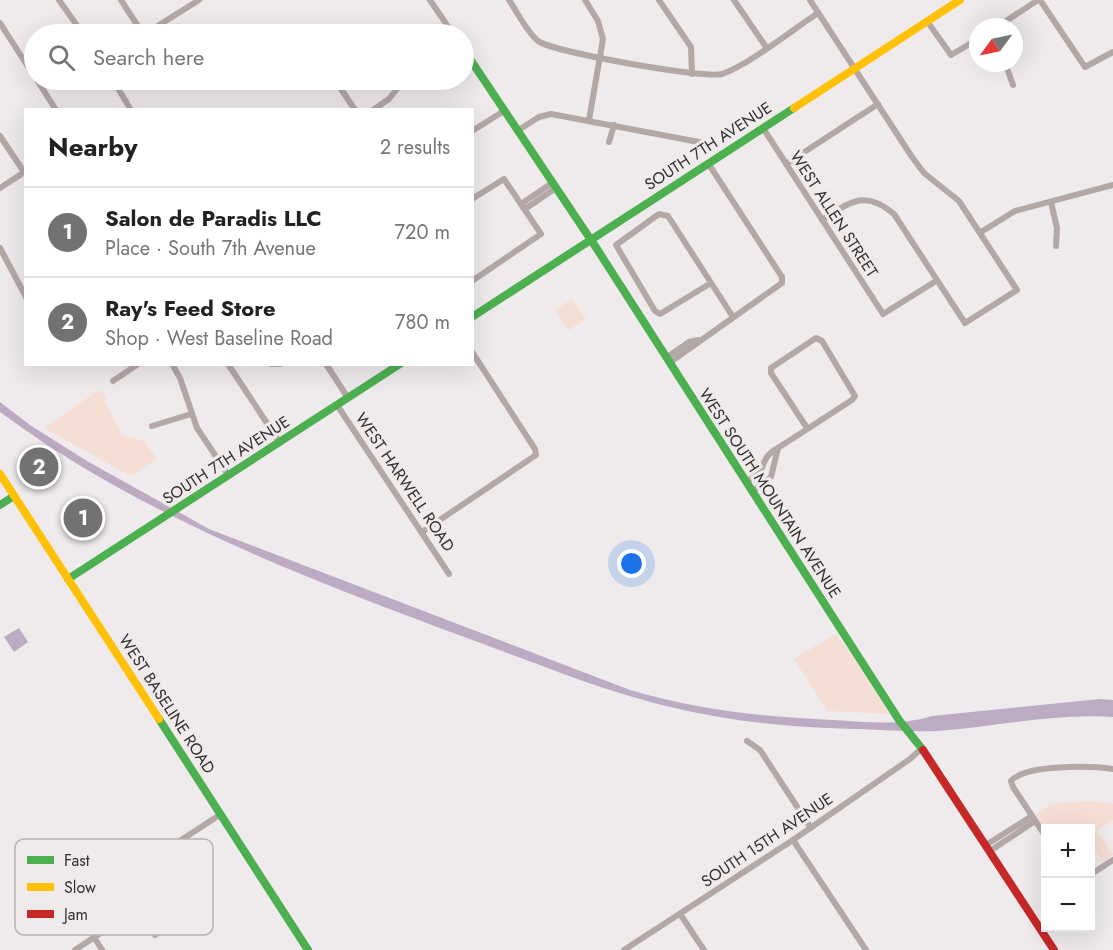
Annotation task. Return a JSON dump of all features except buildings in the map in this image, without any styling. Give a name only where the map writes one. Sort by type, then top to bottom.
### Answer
[{"type":"street","points":[[59,0],[76,24]]},
{"type":"street","points":[[121,0],[137,24]]},
{"type":"street","points":[[158,24],[188,3],[199,0]]},
{"type":"street","points":[[430,0],[446,24]]},
{"type":"street","points":[[509,0],[538,41],[568,51],[692,74],[722,73],[818,13]]},
{"type":"street","points":[[585,0],[603,32],[601,57],[589,120]]},
{"type":"street","points":[[659,0],[691,46],[692,74]]},
{"type":"street","points":[[734,0],[766,47]]},
{"type":"street","points":[[810,0],[918,166],[959,201],[1017,290],[965,322],[894,214],[877,201],[855,200],[822,220]]},
{"type":"street","name":"SOUTH 7TH AVENUE","points":[[474,316],[960,0]]},
{"type":"street","points":[[1011,18],[1039,0],[1085,67],[1113,52]]},
{"type":"street","points":[[927,21],[951,55],[969,44]]},
{"type":"street","points":[[0,23],[24,60]]},
{"type":"street","name":"WEST SOUTH MOUNTAIN AVENUE","points":[[474,65],[591,240],[900,722],[930,758],[1054,950]]},
{"type":"street","points":[[1008,72],[1013,85]]},
{"type":"street","points":[[44,90],[55,108]]},
{"type":"street","points":[[119,90],[129,107]]},
{"type":"street","points":[[341,90],[353,108]]},
{"type":"street","points":[[376,108],[396,90]]},
{"type":"street","points":[[786,164],[878,104]]},
{"type":"street","points":[[474,130],[504,111]]},
{"type":"street","points":[[518,131],[549,114],[704,143]]},
{"type":"street","points":[[609,142],[614,125]]},
{"type":"street","name":"WEST ALLEN STREET","points":[[763,128],[883,314],[936,281]]},
{"type":"street","points":[[0,136],[24,171]]},
{"type":"street","points":[[667,360],[782,284],[782,277],[708,164]]},
{"type":"street","points":[[0,188],[24,173]]},
{"type":"street","points":[[474,198],[504,179],[541,234],[474,280]]},
{"type":"street","points":[[981,232],[1015,211],[1113,185]]},
{"type":"street","points":[[523,206],[554,186]]},
{"type":"street","points":[[1051,202],[1057,228],[1056,246]]},
{"type":"street","points":[[711,283],[660,314],[616,245],[664,214],[711,283],[733,317]]},
{"type":"street","points":[[0,248],[24,293]]},
{"type":"street","points":[[0,266],[7,261]]},
{"type":"street","points":[[746,482],[761,471],[767,454],[807,428],[855,396],[818,338],[814,338],[771,368],[771,373],[807,428]]},
{"type":"street","points":[[422,532],[536,455],[535,449],[474,355]]},
{"type":"street","points":[[113,381],[135,366]]},
{"type":"street","points":[[173,366],[180,378],[197,428],[229,476]]},
{"type":"street","points":[[229,366],[280,443]]},
{"type":"street","points":[[327,366],[348,398]]},
{"type":"street","name":"SOUTH 7TH AVENUE","points":[[68,579],[397,366]]},
{"type":"street","name":"WEST HARWELL ROAD","points":[[337,405],[449,574]]},
{"type":"street","points":[[152,426],[191,414]]},
{"type":"street","points":[[752,492],[772,475],[778,447]]},
{"type":"street","points":[[761,471],[772,475]]},
{"type":"street","name":"WEST BASELINE ROAD","points":[[0,474],[309,950]]},
{"type":"street","points":[[0,505],[14,496]]},
{"type":"street","points":[[747,741],[760,750],[811,828]]},
{"type":"street","name":"SOUTH 15TH AVENUE","points":[[624,950],[811,828],[921,749]]},
{"type":"street","points":[[1041,829],[1011,782],[1014,777],[1036,771],[1092,766],[1113,769]]},
{"type":"street","points":[[183,839],[221,814]]},
{"type":"street","points":[[988,848],[1034,818]]},
{"type":"street","points":[[793,840],[866,950]]},
{"type":"street","points":[[1095,871],[1113,860]]},
{"type":"street","points":[[680,914],[704,950]]},
{"type":"street","points":[[75,950],[97,935]]},
{"type":"street","points":[[94,937],[102,950]]},
{"type":"shaded area","points":[[572,299],[579,309],[562,320],[555,310]]},
{"type":"shaded area","points":[[579,309],[586,319],[569,330],[562,320]]},
{"type":"shaded area","points":[[99,390],[107,396],[105,401],[122,435],[144,441],[157,459],[131,476],[44,428]]},
{"type":"shaded area","points":[[0,402],[30,425],[87,461],[209,529],[630,690],[682,703],[731,711],[858,722],[907,721],[932,716],[1100,699],[1113,700],[1113,717],[1069,717],[937,731],[819,728],[711,716],[640,699],[566,675],[346,592],[202,531],[132,495],[65,456],[0,412]]},
{"type":"shaded area","points":[[19,628],[28,642],[14,652],[4,637]]},
{"type":"shaded area","points":[[835,634],[851,653],[889,714],[828,711],[794,659]]},
{"type":"shaded area","points":[[1092,801],[1113,804],[1113,820],[1097,830],[1113,854],[1103,862],[1095,849],[1095,824],[1041,824],[1036,815],[1051,804]]},
{"type":"traffic: fast","points":[[474,65],[597,249],[899,720],[923,750]]},
{"type":"traffic: fast","points":[[474,316],[794,108]]},
{"type":"traffic: fast","points":[[68,579],[397,366]]},
{"type":"traffic: fast","points":[[0,505],[14,496]]},
{"type":"traffic: fast","points":[[159,719],[308,950]]},
{"type":"traffic: slow","points":[[794,108],[960,0]]},
{"type":"traffic: slow","points":[[0,474],[159,719]]},
{"type":"traffic: jam","points":[[923,750],[1054,950]]},
{"type":"place","name":"Ray's Feed Store","points":[[39,467]]},
{"type":"place","name":"Salon de Paradis LLC","points":[[83,518]]}]
